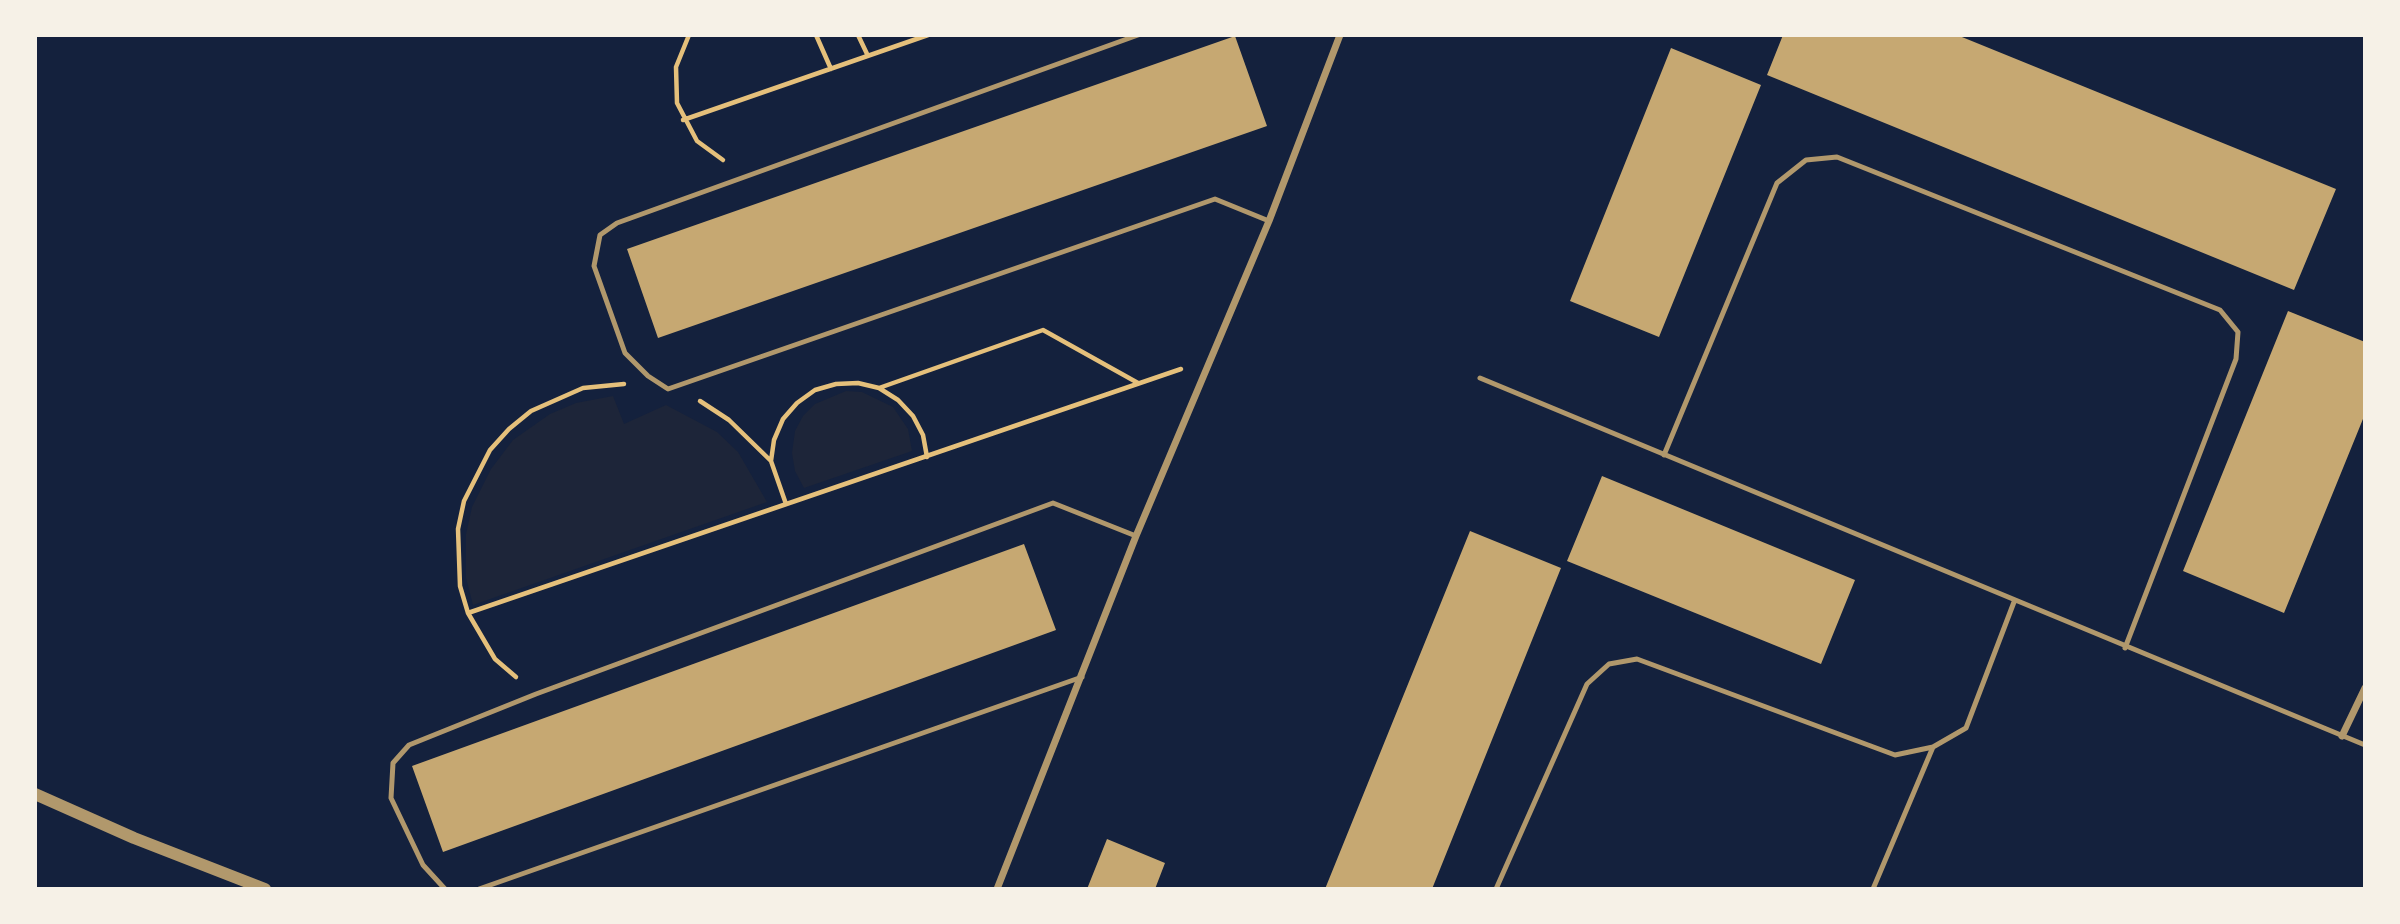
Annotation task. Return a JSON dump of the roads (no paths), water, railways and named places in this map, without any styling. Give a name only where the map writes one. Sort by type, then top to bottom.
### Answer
[{"type":"street","points":[[997,889],[1136,536],[1269,221],[1340,35]]},
{"type":"street","points":[[2342,736],[2365,688]]},
{"type":"street","points":[[35,794],[134,838],[265,889]]},
{"type":"lane","points":[[1138,35],[617,223],[600,235],[594,266],[625,353],[648,376],[668,389],[1214,199],[1269,221]]},
{"type":"lane","points":[[1664,456],[1777,183],[1806,160],[1837,157],[2220,310],[2238,332],[2236,359],[2125,648]]},
{"type":"lane","points":[[1480,378],[2014,602],[2365,745]]},
{"type":"lane","points":[[445,889],[423,865],[391,798],[393,763],[409,746],[536,694],[1053,503],[1136,536]]},
{"type":"lane","points":[[1496,889],[1587,684],[1609,664],[1637,659],[1895,755],[1933,747],[1966,728],[2014,602]]},
{"type":"lane","points":[[480,889],[1082,677]]},
{"type":"lane","points":[[1873,889],[1933,747]]}]
